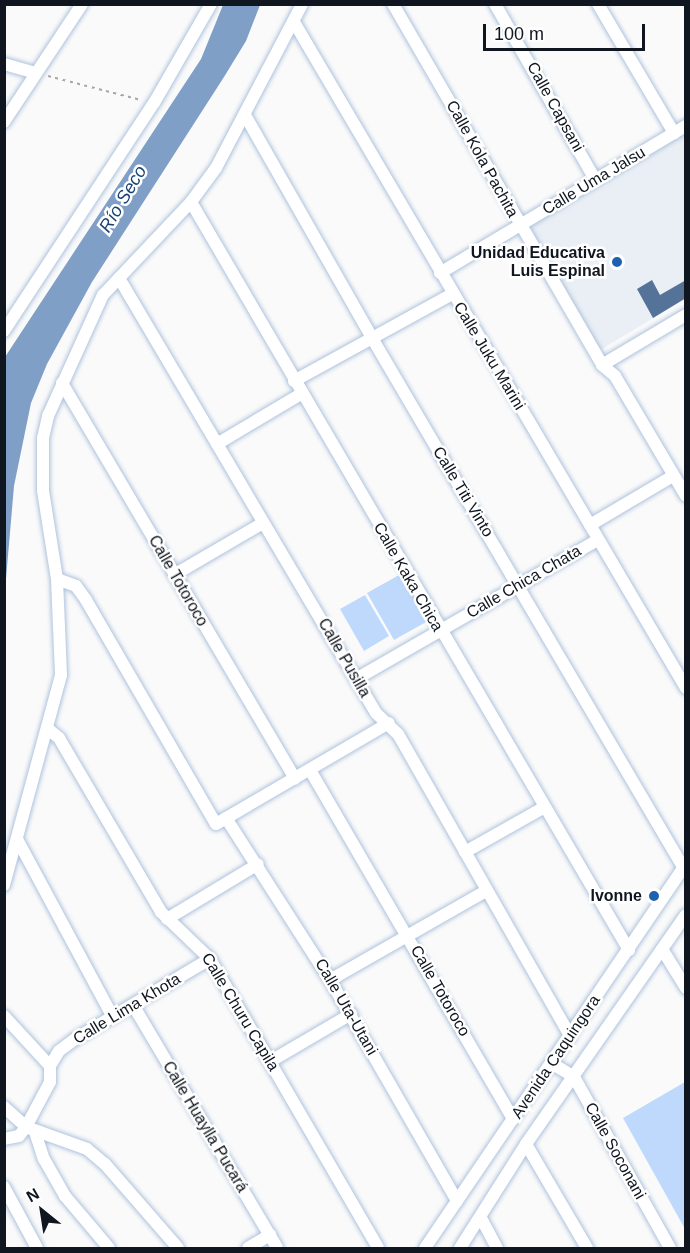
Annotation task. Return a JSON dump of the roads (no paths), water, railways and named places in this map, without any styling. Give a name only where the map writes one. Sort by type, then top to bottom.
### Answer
[{"type":"street","points":[[4,122],[82,4]]},
{"type":"street","points":[[5,331],[154,103],[211,4]]},
{"type":"street","points":[[4,885],[48,729],[63,652],[57,579],[42,461],[48,416],[90,318],[103,295],[191,202],[216,168],[302,4]]},
{"type":"street","name":"Calle Kola Pachita","points":[[393,4],[602,365],[615,376],[686,496]]},
{"type":"street","name":"Calle Capsani","points":[[495,4],[595,179]]},
{"type":"street","points":[[598,4],[674,133]]},
{"type":"street","name":"Calle Juku Marini","points":[[294,22],[452,294],[686,688]]},
{"type":"street","points":[[4,64],[36,73]]},
{"type":"street","name":"Calle Titi Vinto","points":[[245,115],[372,338],[684,865]]},
{"type":"street","name":"Calle Uma Jalsu","points":[[440,273],[686,126]]},
{"type":"street","name":"Calle Kaka Chica","points":[[191,202],[543,808],[629,950]]},
{"type":"street","name":"Calle Pusilla","points":[[119,278],[376,713],[398,734],[570,1036]]},
{"type":"street","points":[[294,381],[452,294]]},
{"type":"street","points":[[602,365],[684,320]]},
{"type":"street","name":"Calle Totoroco","points":[[62,383],[295,779]]},
{"type":"street","points":[[217,444],[301,394]]},
{"type":"street","points":[[590,525],[673,476]]},
{"type":"street","points":[[174,575],[263,523]]},
{"type":"street","name":"Calle Chica Chata","points":[[356,679],[598,540]]},
{"type":"street","name":"Calle Uta-Utani","points":[[57,579],[75,586],[86,600],[221,821],[258,864],[351,1014],[457,1201]]},
{"type":"street","points":[[221,821],[389,723]]},
{"type":"street","name":"Calle Churu Capila","points":[[48,729],[59,738],[167,919],[210,959],[378,1248]]},
{"type":"street","name":"Calle Totoroco","points":[[310,770],[408,934],[513,1119]]},
{"type":"street","points":[[465,852],[543,808]]},
{"type":"street","points":[[17,839],[113,1017]]},
{"type":"street","points":[[167,919],[258,864]]},
{"type":"street","name":"Avenida Caquingora","points":[[425,1248],[629,950],[684,865]]},
{"type":"street","points":[[330,980],[486,891]]},
{"type":"street","name":"Avenida Caquingora","points":[[460,1248],[526,1144],[686,915]]},
{"type":"street","points":[[662,949],[686,988]]},
{"type":"street","name":"Calle Lima Khota","points":[[50,1066],[67,1045],[210,959]]},
{"type":"street","name":"Calle Huaylla Pucará","points":[[132,1005],[278,1248]]},
{"type":"street","points":[[270,1061],[351,1014]]},
{"type":"street","points":[[4,1016],[50,1066],[45,1097],[31,1130],[19,1136],[4,1139]]},
{"type":"street","name":"Calle Soconani","points":[[551,1063],[574,1077],[670,1248]]},
{"type":"street","points":[[4,1107],[31,1130],[87,1149],[105,1164],[178,1248]]},
{"type":"street","points":[[31,1130],[64,1196],[109,1248]]},
{"type":"street","points":[[526,1144],[587,1248]]},
{"type":"street","points":[[4,1187],[37,1248]]},
{"type":"street","points":[[481,1218],[497,1248]]},
{"type":"street","points":[[248,1248],[270,1235]]},
{"type":"water","name":"Río Seco","points":[[223,5],[260,5],[246,41],[92,282],[47,364],[31,403],[14,486],[6,579],[5,709],[5,357],[201,59]]},
{"type":"place","name":"Unidad Educativa Luis Espinal","points":[[617,262]]},
{"type":"place","name":"Ivonne","points":[[654,896]]}]
